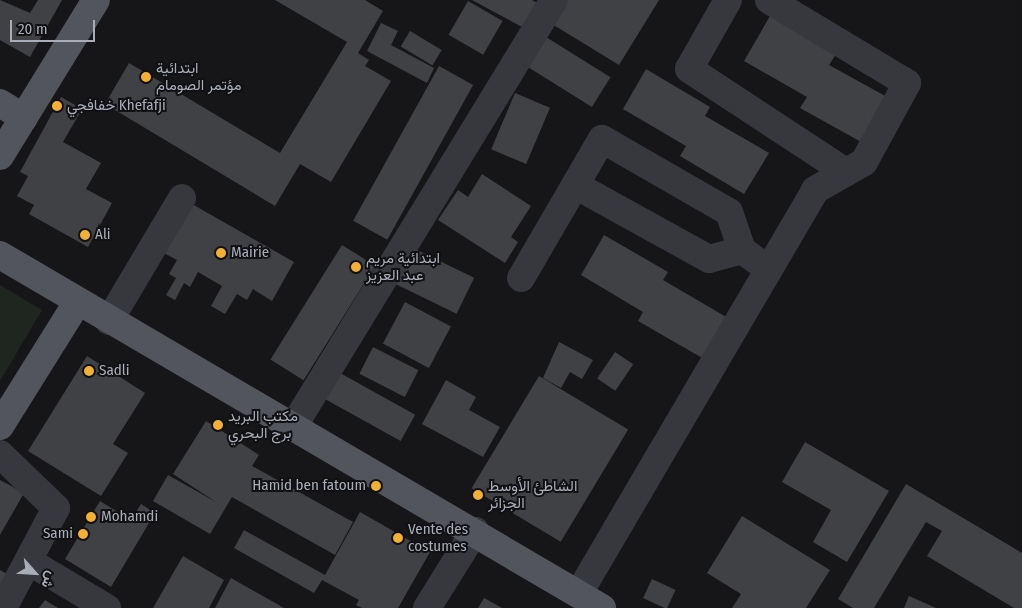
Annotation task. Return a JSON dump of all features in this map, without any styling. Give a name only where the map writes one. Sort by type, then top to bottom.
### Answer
[{"type":"main road","points":[[0,156],[96,0]]},
{"type":"main road","points":[[0,104],[24,118]]},
{"type":"main road","points":[[0,256],[77,303],[475,531],[602,608]]},
{"type":"main road","points":[[0,426],[77,303]]},
{"type":"street","points":[[293,427],[554,0]]},
{"type":"street","points":[[728,0],[689,70],[846,172]]},
{"type":"street","points":[[579,594],[814,190],[864,162],[907,83],[769,0]]},
{"type":"street","points":[[521,278],[602,139],[729,212],[742,250],[767,268]]},
{"type":"street","points":[[575,185],[710,259],[742,250]]},
{"type":"street","points":[[109,321],[182,198]]},
{"type":"street","points":[[0,454],[56,508],[30,562],[3,608]]},
{"type":"street","points":[[426,608],[475,531]]},
{"type":"street","points":[[30,562],[107,608]]},
{"type":"shaded area","points":[[0,285],[42,310],[0,381]]},
{"type":"building","points":[[0,0],[30,13],[38,0],[62,0],[30,57],[0,40]]},
{"type":"building","name":"ابتدائية مؤتمر الصومام","points":[[275,0],[365,0],[383,11],[358,53],[369,60],[365,66],[391,81],[331,182],[300,164],[275,206],[105,104],[129,63],[280,153],[347,42]]},
{"type":"building","points":[[472,0],[532,0],[537,3],[524,28]]},
{"type":"building","points":[[567,0],[659,0],[619,65],[552,24]]},
{"type":"building","points":[[468,1],[503,21],[483,55],[448,35]]},
{"type":"building","points":[[770,16],[836,54],[829,65],[889,98],[863,143],[800,108],[807,97],[744,61]]},
{"type":"building","points":[[381,23],[398,31],[391,45],[434,68],[427,83],[367,51]]},
{"type":"building","points":[[410,31],[442,50],[432,65],[401,46]]},
{"type":"building","points":[[546,37],[610,77],[592,107],[527,67]]},
{"type":"building","points":[[439,66],[473,85],[387,240],[353,221]]},
{"type":"building","points":[[646,69],[710,107],[705,116],[769,153],[744,194],[680,156],[686,146],[623,109]]},
{"type":"building","points":[[515,93],[550,108],[526,164],[491,149]]},
{"type":"building","points":[[61,97],[82,109],[63,142],[101,163],[86,189],[112,203],[88,247],[29,214],[34,205],[17,196],[28,176],[20,172]]},
{"type":"building","points":[[482,174],[531,206],[511,237],[518,242],[505,263],[438,220],[458,190],[468,197]]},
{"type":"building","points":[[192,204],[294,262],[272,301],[253,289],[247,300],[237,294],[225,314],[211,306],[222,286],[198,272],[190,287],[184,283],[175,300],[166,295],[176,278],[169,274],[177,260],[164,253]]},
{"type":"building","points":[[604,235],[668,272],[663,280],[728,318],[704,359],[638,321],[643,312],[581,275]]},
{"type":"building","points":[[342,245],[375,266],[304,380],[270,359]]},
{"type":"building","points":[[413,248],[474,278],[457,314],[395,284]]},
{"type":"building","points":[[405,302],[451,326],[429,368],[383,343]]},
{"type":"building","points":[[559,342],[593,360],[582,379],[570,372],[561,388],[543,378]]},
{"type":"building","points":[[373,347],[418,370],[405,397],[359,374]]},
{"type":"building","points":[[615,352],[633,364],[615,391],[597,379]]},
{"type":"building","points":[[87,356],[145,393],[113,444],[128,453],[101,496],[28,451]]},
{"type":"building","points":[[340,373],[415,415],[401,441],[325,399]]},
{"type":"building","points":[[539,376],[628,430],[561,542],[472,488]]},
{"type":"building","points":[[446,380],[476,397],[469,410],[500,427],[483,457],[422,424]]},
{"type":"building","points":[[206,421],[259,455],[252,466],[353,522],[335,555],[232,497],[210,534],[153,501],[168,475],[216,502],[173,474]]},
{"type":"building","points":[[805,442],[889,491],[847,562],[813,542],[831,510],[782,482]]},
{"type":"building","points":[[0,480],[24,493],[0,535]]},
{"type":"building","points":[[906,484],[1022,553],[1022,608],[1014,608],[927,556],[942,531],[926,522],[874,608],[853,608],[838,599]]},
{"type":"building","points":[[100,501],[131,520],[141,504],[155,513],[111,587],[65,559]]},
{"type":"building","points":[[360,512],[430,552],[398,608],[362,608],[356,605],[359,600],[322,580],[314,593],[234,548],[244,530],[325,575]]},
{"type":"building","points":[[742,516],[830,570],[806,608],[732,608],[741,594],[707,573]]},
{"type":"building","points":[[183,556],[224,580],[209,608],[153,608]]},
{"type":"building","points":[[0,570],[9,575],[0,590]]},
{"type":"building","points":[[231,578],[284,608],[215,608]]},
{"type":"building","points":[[652,579],[676,590],[667,608],[643,598]]},
{"type":"building","points":[[909,596],[936,608],[904,608]]},
{"type":"building","points":[[484,598],[502,608],[478,608]]},
{"type":"building","points":[[45,600],[58,608],[39,608]]},
{"type":"place","name":"ابتدائية مؤتمر الصومام","points":[[146,77]]},
{"type":"place","name":"خفافجي Khefafji","points":[[57,106]]},
{"type":"place","name":"Ali","points":[[85,235]]},
{"type":"place","name":"Mairie","points":[[221,253]]},
{"type":"place","name":"ابتدائية مريم عبد العزيز","points":[[356,267]]},
{"type":"place","name":"Sadli","points":[[89,371]]},
{"type":"place","name":"مكتب البريد برج البحري","points":[[218,425]]},
{"type":"place","name":"Hamid ben fatoum","points":[[376,486]]},
{"type":"place","name":"الشاطئ الأوسط الجزائر","points":[[478,495]]},
{"type":"place","name":"Mohamdi","points":[[91,517]]},
{"type":"place","name":"Sami","points":[[83,534]]},
{"type":"place","name":"Vente des costumes","points":[[398,538]]}]
